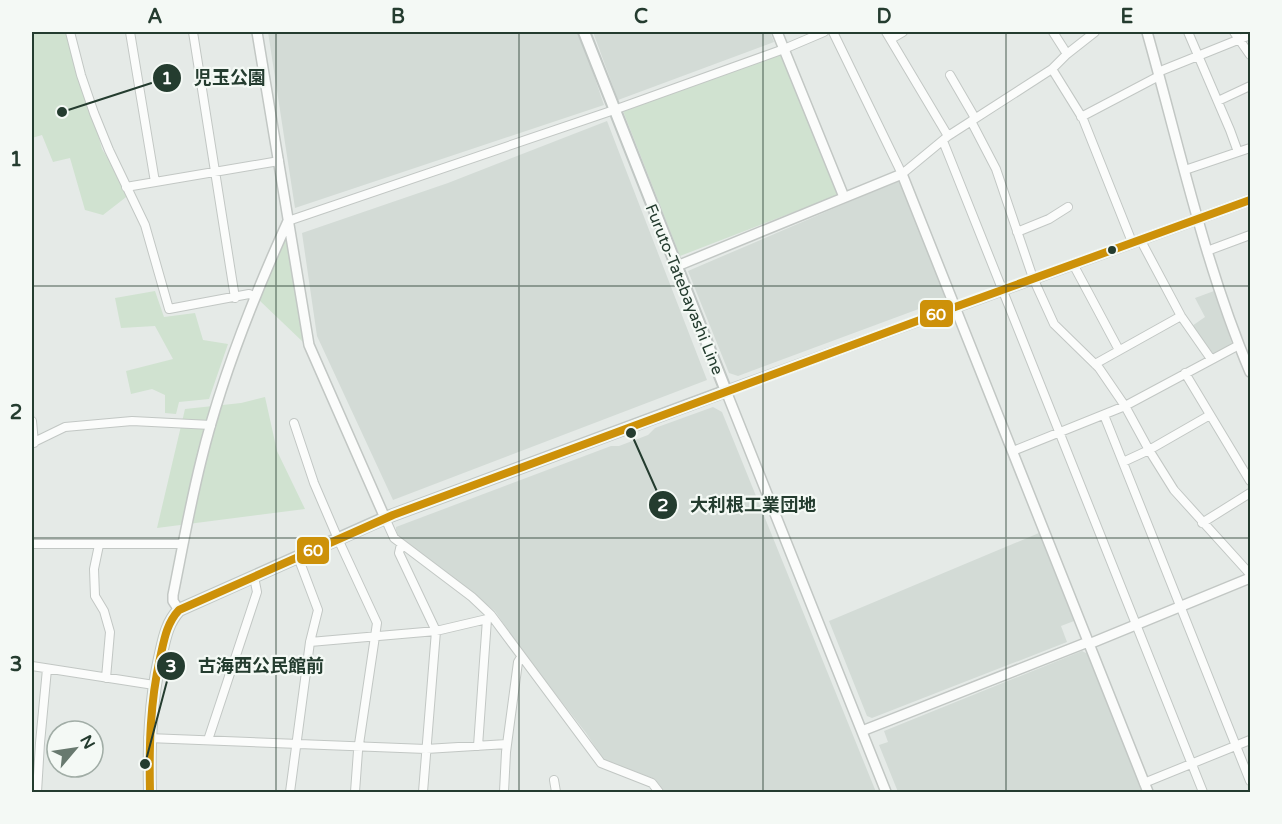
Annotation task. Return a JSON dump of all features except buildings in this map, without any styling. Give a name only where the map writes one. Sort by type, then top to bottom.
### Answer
[{"type":"main road","name":"Furuto-Tatebayashi Line","points":[[179,610],[385,519],[726,391],[584,32]]},
{"type":"main road","points":[[150,792],[148,738],[154,685],[166,632],[179,610]]},
{"type":"street","points":[[70,32],[94,113],[145,225],[170,309],[249,294],[254,296]]},
{"type":"street","points":[[130,32],[155,182]]},
{"type":"street","points":[[193,32],[235,298]]},
{"type":"street","points":[[257,32],[309,345],[394,538],[472,597],[585,738],[601,763],[652,783],[659,792]]},
{"type":"street","points":[[777,32],[844,197]]},
{"type":"street","points":[[179,610],[173,601],[173,595],[201,460],[254,296],[288,221],[614,110],[784,49],[824,32]]},
{"type":"street","points":[[833,32],[902,174],[1149,792]]},
{"type":"street","points":[[903,32],[889,35],[946,139],[1002,290],[1203,792]]},
{"type":"street","points":[[1053,32],[1067,54]]},
{"type":"street","points":[[677,266],[902,174],[973,120],[1052,69],[1095,32]]},
{"type":"street","points":[[1147,32],[1207,251],[1239,345],[1251,372]]},
{"type":"street","points":[[1188,32],[1238,152]]},
{"type":"street","points":[[1234,32],[1251,55]]},
{"type":"street","points":[[1081,117],[1159,74],[1250,33]]},
{"type":"street","points":[[1052,69],[1081,117],[1136,241],[1181,316],[1211,359]]},
{"type":"street","points":[[950,75],[996,169],[1033,278],[1054,324],[1095,364],[1125,406],[1174,490],[1251,574]]},
{"type":"street","points":[[1218,101],[1251,86]]},
{"type":"street","points":[[1185,170],[1251,148]]},
{"type":"street","points":[[126,187],[279,161]]},
{"type":"street","points":[[886,792],[726,391],[1199,217],[1251,200]]},
{"type":"street","points":[[1017,232],[1049,219],[1068,207]]},
{"type":"street","points":[[1207,251],[1251,235]]},
{"type":"street","points":[[1073,264],[1119,350]]},
{"type":"street","points":[[1095,364],[1181,316]]},
{"type":"street","points":[[1013,451],[1125,406],[1239,345]]},
{"type":"street","points":[[1185,373],[1251,480]]},
{"type":"street","points":[[1104,415],[1251,782]]},
{"type":"street","points":[[1123,462],[1149,450],[1210,415]]},
{"type":"street","points":[[32,421],[33,443],[65,427],[132,421],[211,425]]},
{"type":"street","points":[[294,423],[314,483],[377,622],[355,792]]},
{"type":"street","points":[[1202,523],[1251,493]]},
{"type":"street","points":[[32,544],[183,544]]},
{"type":"street","points":[[99,544],[94,569],[95,596],[104,611],[110,632],[106,678]]},
{"type":"street","points":[[401,544],[399,553],[436,631],[423,792]]},
{"type":"street","points":[[290,792],[310,642],[318,610],[298,557]]},
{"type":"street","points":[[208,740],[257,592],[254,577]]},
{"type":"street","points":[[862,731],[1251,578]]},
{"type":"street","points":[[310,642],[436,631],[489,617]]},
{"type":"street","points":[[478,746],[489,617]]},
{"type":"street","points":[[504,792],[507,744],[518,662],[521,657]]},
{"type":"street","points":[[32,666],[154,685]]},
{"type":"street","points":[[37,792],[47,669]]},
{"type":"street","points":[[148,738],[426,749],[507,744]]},
{"type":"street","points":[[1144,783],[1251,740]]},
{"type":"street","points":[[554,780],[556,792]]},
{"type":"shaded area","points":[[268,32],[579,32],[604,105],[295,208]]},
{"type":"shaded area","points":[[593,32],[770,32],[774,42],[618,100]]},
{"type":"shaded area","points":[[607,121],[707,380],[393,500],[317,336],[302,233],[448,183]]},
{"type":"shaded area","points":[[900,180],[946,295],[943,300],[738,376],[729,373],[688,271]]},
{"type":"shaded area","points":[[1214,291],[1232,344],[1214,355],[1192,326],[1205,317],[1195,298]]},
{"type":"shaded area","points":[[713,407],[722,412],[876,792],[665,792],[655,779],[604,760],[586,733],[519,647],[495,611],[398,536],[396,527],[611,446],[619,446],[648,435],[655,428]]},
{"type":"shaded area","points":[[1039,533],[1074,621],[1061,626],[1067,642],[872,718],[867,716],[829,621]]},
{"type":"shaded area","points":[[1082,651],[1088,654],[1143,792],[898,792],[879,745],[888,742],[884,731]]},
{"type":"green space","points":[[32,32],[70,32],[102,149],[130,194],[103,215],[85,210],[70,158],[53,162],[42,135],[32,138]]},
{"type":"green space","points":[[782,53],[838,195],[680,256],[623,111]]},
{"type":"green space","points":[[290,230],[303,342],[259,300]]},
{"type":"green space","points":[[155,291],[164,317],[195,313],[203,340],[228,344],[209,399],[179,402],[176,414],[165,413],[165,395],[152,389],[131,394],[126,371],[173,359],[155,326],[121,328],[115,298]]},
{"type":"green space","points":[[265,397],[277,451],[305,509],[157,528],[185,409],[241,403]]},
{"type":"transit line","name":"60","points":[[150,792],[154,691],[166,633],[179,610],[393,515],[1250,200]]},
{"type":"place","name":"児玉公園","points":[[62,112]]},
{"type":"place","name":"大利根工業団地","points":[[631,433]]},
{"type":"place","name":"古海西公民館前","points":[[145,764]]}]
